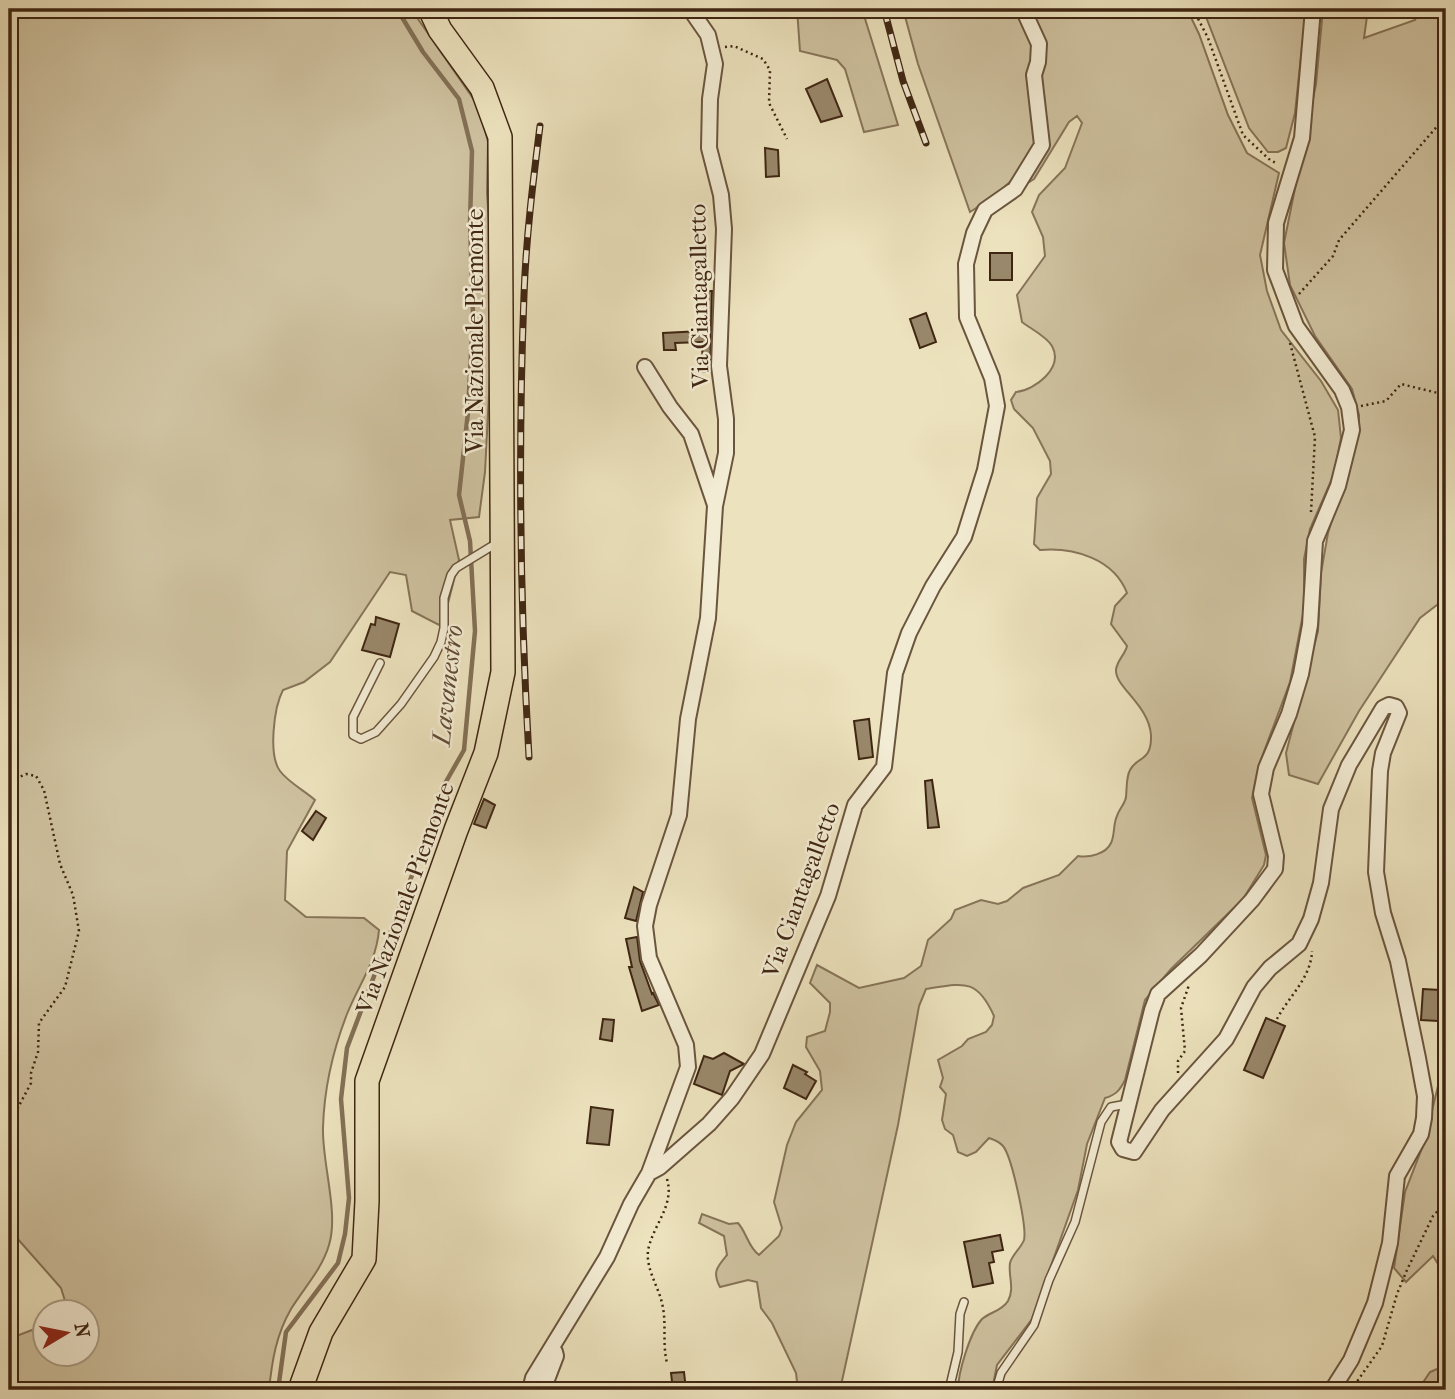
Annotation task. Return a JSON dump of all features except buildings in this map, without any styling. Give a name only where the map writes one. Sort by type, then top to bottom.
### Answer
[{"type":"main road","name":"Via Nazionale Piemonte","points":[[300,1390],[321,1332],[364,1259],[367,1081],[486,753],[503,672],[497,543],[500,137],[482,88],[440,30],[430,9]]},
{"type":"street","name":"Via Ciantagalletto","points":[[530,1390],[533,1378],[552,1344],[583,1298],[631,1204],[654,1170],[688,1058],[682,1033],[649,958],[645,926],[649,905],[678,815],[688,719],[708,618],[715,506],[726,453],[726,419],[719,366],[724,229],[721,195],[709,148],[710,99],[715,64],[708,35],[690,9]]},
{"type":"street","name":"Via Ciantagalletto","points":[[654,1170],[709,1124],[740,1088],[762,1054],[828,896],[855,805],[884,767],[895,673],[909,634],[933,586],[964,537],[972,513],[990,447],[997,406],[992,377],[967,317],[966,264],[974,233],[985,210],[1014,189],[1042,145],[1034,75],[1039,44],[1023,9]]},
{"type":"street","points":[[1313,9],[1302,138],[1276,223],[1275,270],[1296,326],[1342,390],[1349,407],[1352,430],[1338,486],[1315,541],[1310,625],[1301,674],[1289,714],[1266,768],[1261,794],[1276,856],[1275,869],[1236,918],[1158,994],[1119,1142],[1123,1149],[1134,1152],[1162,1110],[1226,1039],[1254,986],[1298,944],[1311,919],[1325,859],[1331,809],[1349,765],[1367,733],[1383,708],[1393,705],[1399,713],[1383,753],[1380,771],[1376,872],[1383,913],[1398,961],[1418,1058],[1425,1096],[1424,1118],[1421,1134],[1397,1177],[1390,1243],[1375,1303],[1351,1360],[1332,1390]]},
{"type":"street","name":"Via Ciantagalletto","points":[[645,367],[691,434],[715,506]]},
{"type":"street","points":[[543,1390],[555,1356],[552,1344]]},
{"type":"lane","points":[[380,663],[353,717],[352,735],[361,739],[376,732],[401,704],[434,657],[444,628],[444,598],[451,575],[497,543]]},
{"type":"lane","points":[[996,1390],[1002,1373],[1034,1325],[1049,1280],[1075,1223],[1101,1122],[1111,1107],[1127,1104]]},
{"type":"lane","points":[[948,1390],[958,1352],[960,1314],[964,1302]]},
{"type":"path","points":[[1193,9],[1208,38],[1243,135],[1270,160],[1291,171]]},
{"type":"path","points":[[723,52],[725,46],[734,46],[763,59],[770,70],[769,103],[787,139]]},
{"type":"path","points":[[1288,305],[1333,256],[1339,240],[1446,116]]},
{"type":"path","points":[[1287,336],[1315,437],[1311,514]]},
{"type":"path","points":[[1349,407],[1372,406],[1386,401],[1401,384],[1446,395]]},
{"type":"path","points":[[9,794],[17,778],[26,774],[36,776],[41,783],[60,864],[73,895],[79,931],[65,987],[39,1023],[38,1052],[31,1073],[31,1083],[11,1121],[9,1168]]},
{"type":"path","points":[[1277,1019],[1302,984],[1312,958],[1311,919]]},
{"type":"path","points":[[1176,1097],[1178,1061],[1185,1051],[1181,1008],[1189,984],[1184,969]]},
{"type":"path","points":[[654,1170],[666,1174],[669,1186],[667,1202],[648,1251],[650,1270],[664,1312],[664,1350],[667,1363]]},
{"type":"path","points":[[1351,1390],[1382,1346],[1407,1270],[1433,1216],[1446,1202]]},
{"type":"path","points":[[1443,1390],[1442,1282],[1446,1231]]},
{"type":"shaded area","points":[[9,9],[411,9],[479,107],[488,142],[487,193],[494,297],[485,472],[479,517],[450,520],[459,560],[445,615],[439,625],[412,611],[406,575],[390,572],[330,662],[304,682],[283,690],[275,719],[273,743],[276,764],[287,779],[315,800],[287,851],[285,900],[306,917],[364,918],[379,930],[371,963],[342,1028],[327,1085],[323,1142],[332,1218],[329,1245],[322,1262],[291,1309],[278,1338],[269,1390],[9,1390],[9,1340],[32,1330],[32,1368],[102,1368],[102,1298],[64,1298],[61,1288],[9,1229]]},
{"type":"shaded area","points":[[797,9],[862,9],[898,125],[864,132],[845,69],[837,60],[800,51]]},
{"type":"shaded area","points":[[903,9],[1187,9],[1199,34],[1228,115],[1247,153],[1279,173],[1260,255],[1267,291],[1281,330],[1321,381],[1338,410],[1341,438],[1334,474],[1310,529],[1304,559],[1304,609],[1290,682],[1259,765],[1252,798],[1266,855],[1264,865],[1243,899],[1171,969],[1145,1000],[1125,1080],[1117,1092],[1105,1098],[1087,1144],[1078,1190],[1032,1319],[997,1365],[992,1390],[958,1390],[960,1374],[969,1343],[978,1325],[982,1319],[1008,1301],[1011,1291],[1010,1263],[1023,1243],[1024,1233],[1014,1177],[1003,1146],[989,1138],[976,1152],[967,1156],[958,1152],[953,1135],[945,1129],[942,1120],[946,1094],[940,1087],[943,1078],[938,1060],[962,1046],[968,1039],[986,1032],[992,1025],[994,1016],[982,995],[975,989],[950,985],[926,989],[919,1006],[898,1125],[840,1390],[798,1390],[796,1373],[772,1323],[761,1308],[757,1282],[748,1280],[720,1287],[716,1273],[727,1255],[724,1236],[699,1223],[702,1214],[729,1224],[738,1223],[759,1255],[779,1236],[782,1228],[774,1202],[787,1145],[796,1122],[822,1090],[820,1071],[806,1047],[807,1037],[825,1031],[830,1012],[830,1003],[810,983],[817,965],[859,988],[904,978],[921,966],[928,940],[951,919],[955,910],[981,900],[998,904],[1007,901],[1023,888],[1059,875],[1078,856],[1092,856],[1105,850],[1111,843],[1116,819],[1125,800],[1129,773],[1147,754],[1151,744],[1145,715],[1121,683],[1116,670],[1127,646],[1111,624],[1115,606],[1127,593],[1121,581],[1103,564],[1079,553],[1040,550],[1034,544],[1037,498],[1051,474],[1050,461],[1033,428],[1014,409],[1011,400],[1016,392],[1031,387],[1046,377],[1054,362],[1055,354],[1049,342],[1022,322],[1017,295],[1045,256],[1043,237],[1032,212],[1039,195],[1065,168],[1082,123],[1077,116],[1069,122],[1034,179],[1026,184],[1011,181],[970,212],[918,64]]},
{"type":"shaded area","points":[[1203,9],[1306,9],[1295,113],[1286,148],[1278,152],[1268,152],[1249,128]]},
{"type":"shaded area","points":[[1323,9],[1368,9],[1364,38],[1415,20],[1421,9],[1446,9],[1446,598],[1420,618],[1359,711],[1318,784],[1289,775],[1286,753],[1318,631],[1321,573],[1328,533],[1359,433],[1359,415],[1352,389],[1315,336],[1290,285],[1284,243],[1316,84]]},
{"type":"shaded area","points":[[1438,1086],[1446,1093],[1446,1283],[1433,1256],[1406,1282],[1394,1268],[1405,1192],[1424,1143]]},
{"type":"shaded area","points":[[1446,1365],[1446,1390],[1418,1390],[1430,1372]]},
{"type":"waterway","name":"Lavanestro","points":[[278,1390],[286,1332],[338,1263],[349,1198],[341,1099],[347,1048],[443,787],[464,750],[475,631],[470,541],[459,495],[468,412],[473,315],[470,222],[472,151],[459,99],[423,52],[397,9]]},
{"type":"railway","points":[[884,9],[903,81],[926,143]]},
{"type":"railway","points":[[529,757],[522,584],[521,410],[526,252],[540,126]]}]
